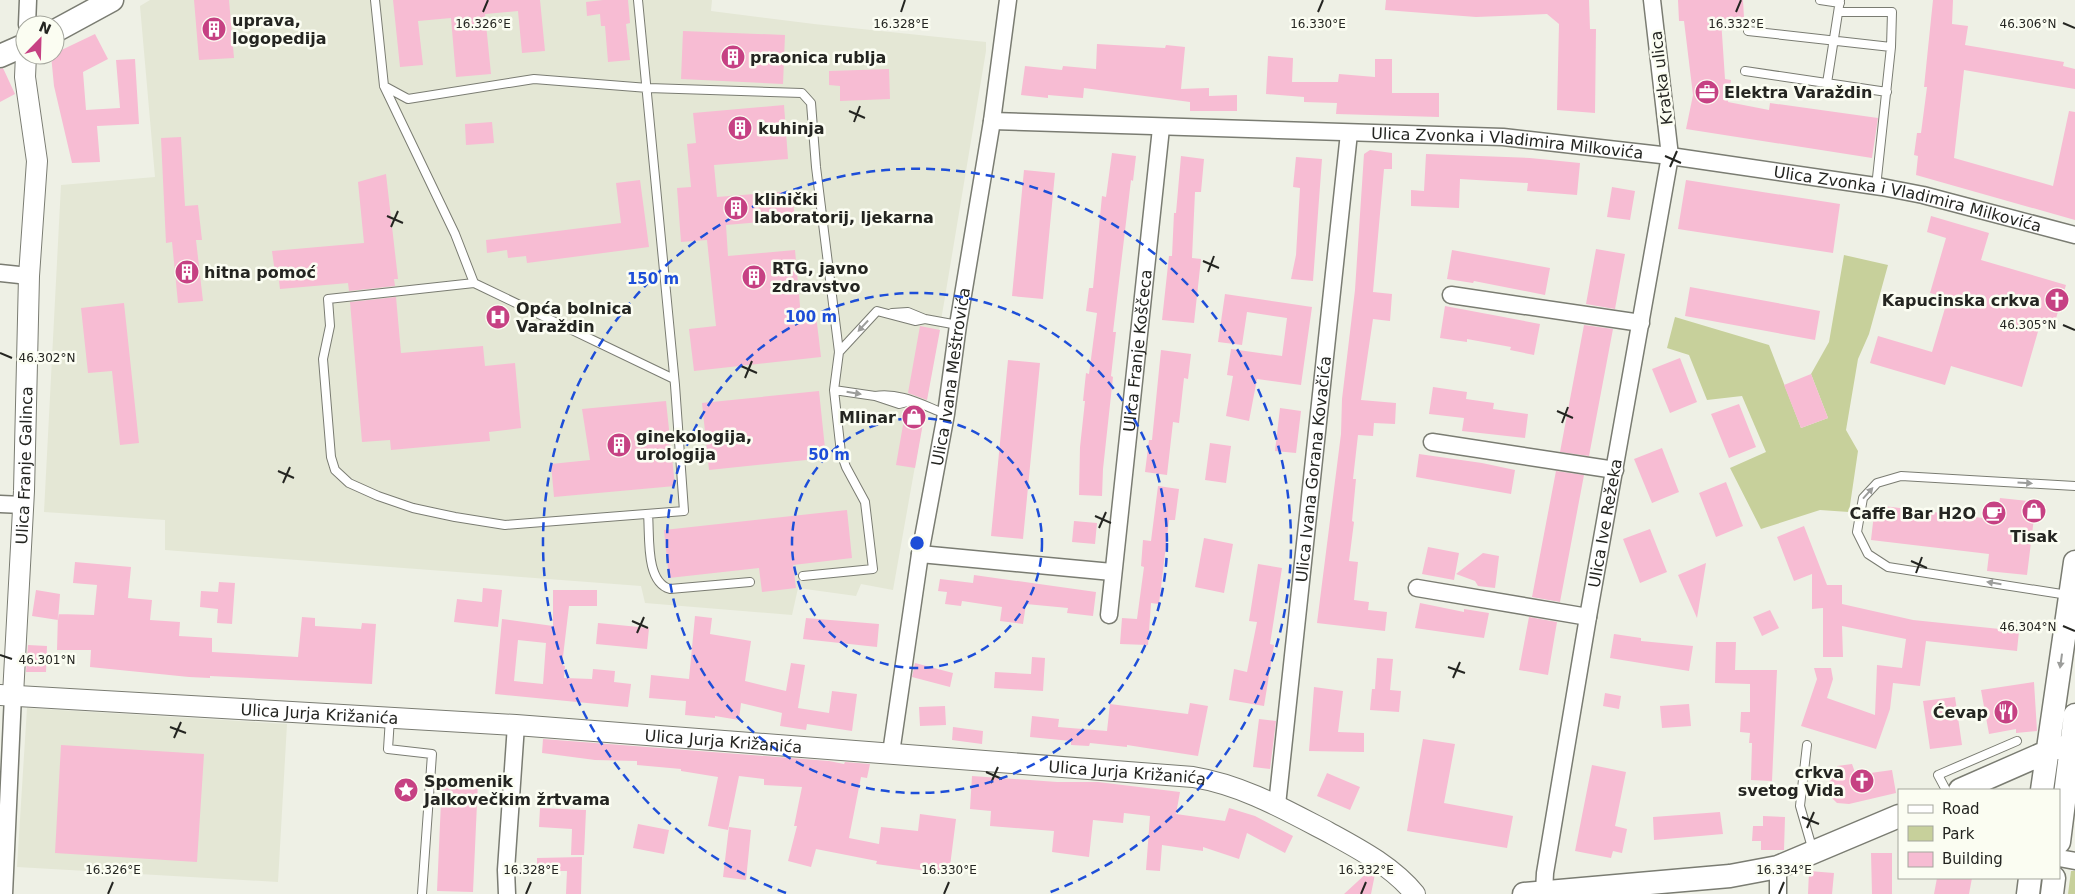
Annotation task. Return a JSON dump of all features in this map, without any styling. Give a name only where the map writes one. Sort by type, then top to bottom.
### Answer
[{"type":"main road","points":[[65,26],[112,0]]},
{"type":"main road","points":[[0,56],[15,49]]},
{"type":"main road","points":[[2042,789],[2073,596],[2075,562]]},
{"type":"main road","points":[[2060,835],[2075,715]]},
{"type":"main road","points":[[1962,789],[2073,739]]},
{"type":"main road","points":[[1534,893],[1730,876],[1778,867],[1898,816]]},
{"type":"main road","points":[[2028,894],[2030,879]]},
{"type":"main road","points":[[2052,894],[2054,879]]},
{"type":"street","points":[[27,15],[28,0]]},
{"type":"street","name":"Ulica Ivana Meštrovića","points":[[891,752],[920,554],[946,414],[958,325],[992,121],[1008,0]]},
{"type":"street","name":"Kratka ulica","points":[[1652,0],[1670,156]]},
{"type":"street","name":"Ulica Franje Galinca","points":[[6,695],[23,505],[29,276],[36,161],[25,77],[26,65]]},
{"type":"street","name":"Ulica Zvonka i Vladimira Milkovića","points":[[992,121],[1161,128],[1503,137],[1670,156],[1923,194],[2075,235]]},
{"type":"street","name":"Ulica Franje Koščeca","points":[[1109,615],[1112,572],[1161,128]]},
{"type":"street","name":"Ulica Ivana Gorana Kovačića","points":[[1277,805],[1349,133]]},
{"type":"street","name":"Ulica Ive Režeka","points":[[1534,893],[1545,873],[1670,156]]},
{"type":"street","points":[[0,274],[29,276]]},
{"type":"street","points":[[1451,295],[1641,323]]},
{"type":"street","points":[[1432,442],[1615,470]]},
{"type":"street","points":[[0,504],[23,505]]},
{"type":"street","points":[[920,554],[1112,572]]},
{"type":"street","points":[[1418,588],[1588,618]]},
{"type":"street","points":[[4,894],[6,695]]},
{"type":"street","name":"Ulica Jurja Križanića","points":[[6,695],[516,725],[891,752],[1193,777],[1238,788],[1277,805],[1366,854],[1398,876],[1415,894]]},
{"type":"street","points":[[507,894],[506,870],[516,725]]},
{"type":"street","points":[[2060,858],[2075,861]]},
{"type":"street","points":[[1778,867],[1778,894]]},
{"type":"lane","points":[[375,0],[384,86],[455,234],[474,283]]},
{"type":"lane","points":[[638,0],[648,88],[674,379],[684,511],[505,525],[413,508],[378,496],[349,482],[335,470],[331,458],[323,359],[330,326],[328,299],[474,283],[674,379]]},
{"type":"lane","points":[[1820,0],[1840,2],[1840,12],[1827,83]]},
{"type":"lane","points":[[1840,12],[1892,12],[1887,92],[1876,187]]},
{"type":"lane","points":[[1748,31],[1891,47]]},
{"type":"lane","points":[[1745,71],[1887,92]]},
{"type":"lane","points":[[384,86],[408,99],[534,79],[648,88],[802,93],[811,103],[816,167],[839,352],[834,390],[843,461],[865,502],[873,568],[803,576]]},
{"type":"lane","points":[[839,352],[877,311],[916,313],[925,318],[958,325]]},
{"type":"lane","points":[[834,390],[875,396],[899,404],[911,401],[946,414]]},
{"type":"lane","points":[[2073,596],[1888,567],[1868,554],[1857,532],[1863,498],[1877,483],[1901,476],[2075,486]]},
{"type":"lane","points":[[648,514],[653,571],[664,587],[670,589],[750,582]]},
{"type":"lane","points":[[390,718],[388,749],[432,754],[422,894]]},
{"type":"lane","points":[[1945,789],[1938,775],[2017,742]]},
{"type":"lane","points":[[1807,745],[1800,806],[1813,852]]},
{"type":"shaded area","name":"Opća bolnica Varaždin","points":[[150,0],[712,0],[711,11],[986,42],[944,303],[893,590],[861,584],[856,596],[798,588],[792,615],[645,603],[641,586],[165,550],[165,520],[44,512],[61,185],[155,177],[140,6]]},
{"type":"shaded area","points":[[27,708],[287,724],[278,882],[17,867]]},
{"type":"green space","points":[[1844,255],[1888,265],[1869,334],[1858,359],[1846,430],[1858,451],[1849,512],[1820,510],[1761,529],[1730,468],[1766,452],[1742,396],[1707,400],[1689,355],[1667,348],[1675,317],[1769,345],[1801,428],[1828,418],[1811,374],[1829,342]]},
{"type":"green space","points":[[2071,871],[2075,871],[2075,894],[2068,894]]},
{"type":"building","name":"uprava, logopedija","points":[[194,0],[229,0],[234,58],[199,60]]},
{"type":"building","points":[[393,0],[540,0],[545,51],[522,53],[518,11],[485,14],[491,74],[456,77],[451,18],[418,21],[423,65],[400,67]]},
{"type":"building","points":[[628,0],[630,23],[626,24],[630,60],[608,62],[605,26],[601,26],[600,14],[587,16],[586,2]]},
{"type":"building","points":[[1386,0],[1589,0],[1590,29],[1596,29],[1595,113],[1557,110],[1559,24],[1547,14],[1476,17],[1385,10]]},
{"type":"building","points":[[1678,0],[1743,0],[1744,18],[1721,19],[1725,79],[1731,80],[1728,102],[1769,110],[1770,103],[1878,118],[1872,158],[1686,129],[1693,95],[1684,21],[1679,21]]},
{"type":"building","points":[[1933,0],[1953,0],[1952,24],[1968,26],[1965,45],[2064,62],[2063,66],[2075,69],[2075,89],[1964,70],[1954,158],[2053,186],[2069,111],[2075,112],[2075,220],[1916,175],[1918,156],[1914,155],[1917,133],[1921,133],[1927,87],[1924,87]]},
{"type":"building","name":"praonica rublja","points":[[683,31],[785,35],[783,84],[681,79]]},
{"type":"building","points":[[95,34],[108,59],[83,72],[86,110],[120,108],[116,60],[135,59],[139,124],[97,126],[100,162],[72,163],[54,86],[52,65],[65,65],[65,48]]},
{"type":"building","points":[[1097,44],[1165,48],[1166,45],[1185,47],[1181,89],[1209,88],[1209,96],[1237,95],[1237,111],[1190,111],[1190,102],[1084,88],[1083,98],[1048,95],[1048,98],[1021,95],[1025,66],[1062,70],[1063,66],[1096,69]]},
{"type":"building","points":[[1268,56],[1293,58],[1292,82],[1338,82],[1339,74],[1375,77],[1375,59],[1392,59],[1392,93],[1439,93],[1439,117],[1336,114],[1337,103],[1304,102],[1304,97],[1266,94]]},
{"type":"building","points":[[3,68],[15,94],[0,102],[0,69]]},
{"type":"building","points":[[889,69],[890,99],[840,101],[840,86],[829,85],[829,71]]},
{"type":"building","points":[[784,105],[788,159],[714,165],[717,197],[792,191],[795,219],[726,225],[728,256],[795,250],[801,317],[816,315],[821,357],[694,371],[689,329],[716,326],[707,240],[681,242],[677,188],[691,187],[687,144],[696,143],[693,113]]},
{"type":"building","points":[[492,122],[494,143],[466,145],[465,124]]},
{"type":"building","name":"hitna pomoć","points":[[181,137],[185,206],[198,205],[202,240],[196,240],[203,301],[178,303],[172,242],[166,243],[161,138]]},
{"type":"building","points":[[1370,150],[1392,153],[1392,169],[1384,169],[1373,292],[1392,294],[1390,321],[1373,319],[1361,400],[1396,403],[1395,424],[1374,423],[1373,436],[1358,435],[1353,479],[1356,479],[1352,521],[1354,522],[1349,561],[1358,562],[1354,600],[1369,602],[1368,610],[1387,612],[1385,631],[1317,623],[1341,434],[1342,399],[1355,290],[1364,154]]},
{"type":"building","points":[[1112,153],[1136,156],[1133,181],[1131,180],[1113,332],[1116,332],[1111,376],[1113,377],[1102,496],[1079,495],[1080,447],[1085,401],[1083,401],[1086,373],[1089,374],[1097,313],[1086,311],[1089,288],[1093,288],[1102,196],[1106,197]]},
{"type":"building","points":[[1426,154],[1530,158],[1580,163],[1577,195],[1527,191],[1528,183],[1460,179],[1459,208],[1411,206],[1411,190],[1424,191]]},
{"type":"building","points":[[1181,156],[1204,159],[1201,192],[1195,192],[1192,258],[1201,259],[1194,323],[1162,320],[1169,256],[1172,256],[1174,213],[1176,213]]},
{"type":"building","points":[[1296,157],[1322,159],[1313,281],[1291,279],[1296,255],[1300,188],[1293,187]]},
{"type":"building","points":[[1024,170],[1055,173],[1043,299],[1012,296]]},
{"type":"building","points":[[386,174],[398,279],[394,279],[395,286],[349,291],[348,283],[280,289],[278,273],[275,273],[272,251],[364,243],[358,182]]},
{"type":"building","points":[[640,180],[649,247],[527,263],[526,256],[508,258],[507,250],[487,253],[486,240],[621,223],[616,183]]},
{"type":"building","points":[[1686,180],[1840,204],[1833,253],[1678,229]]},
{"type":"building","points":[[1612,187],[1635,191],[1630,220],[1607,217]]},
{"type":"building","points":[[1931,216],[1989,233],[1981,260],[2066,285],[2054,325],[2041,321],[2022,387],[1951,366],[1945,385],[1870,363],[1878,336],[1932,352],[1948,298],[1930,293],[1946,238],[1927,232]]},
{"type":"building","points":[[1596,249],[1625,254],[1615,309],[1586,304]]},
{"type":"building","points":[[1452,250],[1550,268],[1545,295],[1474,281],[1473,283],[1447,279]]},
{"type":"building","points":[[1690,287],[1820,311],[1815,340],[1685,316]]},
{"type":"building","points":[[1225,294],[1312,307],[1301,385],[1257,379],[1249,421],[1226,416],[1233,376],[1227,375],[1231,349],[1282,356],[1287,318],[1247,312],[1242,345],[1218,342]]},
{"type":"building","points":[[396,297],[401,353],[483,346],[485,366],[515,363],[521,428],[489,432],[490,441],[391,450],[390,440],[362,442],[350,302]]},
{"type":"building","points":[[124,303],[139,443],[120,445],[112,371],[88,373],[81,308]]},
{"type":"building","points":[[1445,306],[1540,324],[1534,355],[1510,350],[1511,347],[1467,339],[1467,342],[1440,338]]},
{"type":"building","points":[[1584,325],[1613,329],[1589,456],[1560,452]]},
{"type":"building","points":[[920,326],[940,330],[927,400],[908,393]]},
{"type":"building","points":[[1161,350],[1191,354],[1188,379],[1184,378],[1179,423],[1173,422],[1167,475],[1145,472],[1149,440],[1152,440]]},
{"type":"building","points":[[1680,358],[1697,402],[1670,413],[1652,369]]},
{"type":"building","points":[[1008,360],[1040,363],[1023,539],[991,536]]},
{"type":"building","points":[[1811,374],[1828,418],[1801,428],[1784,385]]},
{"type":"building","points":[[1433,387],[1467,392],[1466,399],[1494,403],[1493,409],[1528,414],[1525,438],[1462,431],[1464,418],[1429,414]]},
{"type":"building","points":[[819,391],[826,458],[709,470],[702,403]]},
{"type":"building","name":"ginekologija, urologija","points":[[666,401],[675,486],[554,497],[551,464],[590,460],[582,409]]},
{"type":"building","points":[[1739,404],[1756,447],[1729,458],[1711,414]]},
{"type":"building","points":[[912,407],[925,412],[915,468],[896,465],[906,408]]},
{"type":"building","points":[[1280,408],[1301,411],[1296,453],[1275,451]]},
{"type":"building","points":[[1210,443],[1231,446],[1226,483],[1205,480]]},
{"type":"building","points":[[1662,448],[1679,492],[1652,503],[1634,459]]},
{"type":"building","points":[[1419,454],[1515,470],[1511,494],[1416,477]]},
{"type":"building","points":[[1556,471],[1584,475],[1560,602],[1532,597]]},
{"type":"building","points":[[1726,482],[1743,526],[1716,537],[1699,493]]},
{"type":"building","points":[[1158,486],[1179,489],[1175,520],[1169,520],[1159,604],[1151,603],[1148,645],[1120,644],[1122,618],[1137,619],[1144,567],[1141,566],[1143,540],[1151,541]]},
{"type":"building","points":[[2000,498],[2028,501],[2028,504],[2039,505],[2037,519],[2034,518],[2027,575],[1987,571],[1989,554],[1871,540],[1875,505],[1983,518],[1985,507],[1998,509]]},
{"type":"building","points":[[847,510],[852,558],[793,565],[796,588],[762,592],[759,568],[669,578],[664,530]]},
{"type":"building","points":[[1074,521],[1097,523],[1095,544],[1072,542]]},
{"type":"building","points":[[1804,526],[1827,585],[1842,585],[1842,604],[1913,620],[2019,631],[2017,651],[1926,641],[1920,686],[1893,683],[1890,709],[1876,749],[1801,726],[1817,679],[1814,668],[1831,668],[1833,679],[1827,698],[1875,715],[1877,665],[1902,668],[1906,639],[1842,626],[1843,657],[1823,657],[1823,608],[1812,609],[1812,574],[1794,581],[1777,537]]},
{"type":"building","points":[[1650,529],[1667,572],[1640,583],[1623,539]]},
{"type":"building","points":[[1204,538],[1233,544],[1224,593],[1195,587]]},
{"type":"building","points":[[1428,547],[1459,553],[1454,580],[1422,574]]},
{"type":"building","points":[[1483,553],[1499,556],[1495,588],[1478,586],[1475,581],[1456,574]]},
{"type":"building","points":[[75,562],[131,567],[128,598],[152,600],[150,620],[180,622],[179,636],[212,638],[212,652],[298,657],[302,617],[315,618],[315,626],[361,629],[362,623],[376,624],[372,684],[210,676],[210,678],[189,677],[90,667],[91,650],[57,650],[58,614],[94,615],[97,585],[73,583]]},
{"type":"building","points":[[1706,563],[1697,618],[1678,575]]},
{"type":"building","points":[[1258,564],[1282,568],[1270,644],[1274,645],[1264,706],[1229,700],[1234,669],[1247,672],[1257,622],[1249,621]]},
{"type":"building","points":[[974,575],[1096,592],[1093,616],[1067,613],[1068,608],[1026,604],[1023,624],[1000,621],[1002,607],[962,601],[961,606],[945,604],[947,592],[938,591],[940,579],[973,583]]},
{"type":"building","points":[[219,582],[235,583],[232,624],[217,623],[218,609],[200,607],[201,591],[218,592]]},
{"type":"building","points":[[483,588],[502,590],[498,627],[454,622],[457,599],[482,602]]},
{"type":"building","points":[[36,590],[60,594],[58,620],[32,616]]},
{"type":"building","points":[[553,590],[597,590],[597,606],[569,606],[562,665],[565,666],[564,678],[592,679],[593,669],[615,671],[614,682],[631,684],[628,707],[495,694],[502,619],[553,626]],"holes":[[[518,640],[546,643],[543,684],[514,681]]]},
{"type":"building","points":[[1420,603],[1464,612],[1464,609],[1489,613],[1484,638],[1415,628]]},
{"type":"building","points":[[1770,610],[1779,628],[1762,636],[1753,617]]},
{"type":"building","points":[[695,616],[712,618],[710,634],[751,641],[745,681],[786,691],[791,663],[805,665],[798,708],[829,713],[832,691],[857,694],[852,731],[807,724],[806,730],[780,726],[782,713],[741,703],[739,720],[715,716],[715,718],[685,715],[686,701],[649,698],[651,675],[689,679]]},
{"type":"building","points":[[1529,617],[1557,622],[1548,675],[1519,670]]},
{"type":"building","points":[[806,618],[879,624],[877,647],[803,639]]},
{"type":"building","points":[[598,623],[649,628],[647,649],[596,644]]},
{"type":"building","points":[[1614,634],[1641,638],[1641,641],[1693,646],[1689,671],[1610,658]]},
{"type":"building","points":[[1716,642],[1736,642],[1735,670],[1777,670],[1772,781],[1751,780],[1752,743],[1749,743],[1750,733],[1740,732],[1741,712],[1750,712],[1750,684],[1715,683]]},
{"type":"building","points":[[28,645],[47,646],[46,672],[26,672]]},
{"type":"building","points":[[1032,657],[1045,658],[1043,691],[994,688],[995,672],[1031,674]]},
{"type":"building","points":[[1377,658],[1393,659],[1390,690],[1401,691],[1399,712],[1370,710],[1372,689],[1375,689]]},
{"type":"building","points":[[915,663],[953,673],[950,687],[912,677]]},
{"type":"building","points":[[2034,682],[2037,731],[2016,733],[2016,729],[1989,734],[1981,690]]},
{"type":"building","points":[[1314,687],[1343,691],[1338,732],[1364,733],[1364,752],[1309,751]]},
{"type":"building","points":[[1605,693],[1621,696],[1619,709],[1603,706]]},
{"type":"building","points":[[1955,697],[1962,745],[1930,749],[1923,701]]},
{"type":"building","points":[[1190,703],[1208,706],[1198,756],[1127,745],[1127,747],[1090,743],[1089,746],[1071,745],[1071,741],[1030,737],[1032,716],[1059,719],[1058,727],[1107,731],[1110,704],[1188,714]]},
{"type":"building","points":[[1689,704],[1691,726],[1662,728],[1660,706]]},
{"type":"building","points":[[945,706],[946,725],[920,726],[919,707]]},
{"type":"building","points":[[1259,719],[1276,721],[1270,769],[1253,767]]},
{"type":"building","points":[[953,727],[983,731],[982,744],[952,740]]},
{"type":"building","points":[[543,739],[829,761],[844,764],[845,762],[870,764],[867,778],[861,777],[849,838],[879,844],[881,827],[918,831],[920,814],[956,819],[949,874],[876,864],[877,861],[816,849],[811,867],[788,861],[797,826],[794,826],[802,787],[764,785],[764,779],[739,776],[728,830],[708,826],[718,777],[681,771],[681,769],[637,765],[637,761],[595,760],[542,753]]},
{"type":"building","points":[[1423,739],[1455,744],[1444,803],[1513,816],[1507,848],[1407,831]]},
{"type":"building","points":[[61,745],[204,754],[197,862],[55,853]]},
{"type":"building","name":"crkva svetog Vida","points":[[1852,764],[1856,775],[1892,770],[1896,793],[1849,804],[1837,803],[1830,796],[1828,785],[1831,777],[1839,774],[1837,766]]},
{"type":"building","points":[[1592,765],[1626,772],[1615,826],[1627,829],[1622,853],[1613,851],[1611,858],[1575,851]]},
{"type":"building","points":[[1327,773],[1360,787],[1350,810],[1317,796]]},
{"type":"building","points":[[972,776],[1057,782],[1098,782],[1180,792],[1176,814],[1225,821],[1229,808],[1255,816],[1293,836],[1285,853],[1247,833],[1239,859],[1203,847],[1203,851],[1162,845],[1160,871],[1146,870],[1150,816],[1124,813],[1123,823],[1093,820],[1089,857],[1052,852],[1054,831],[990,826],[991,811],[970,809]]},
{"type":"building","points":[[442,779],[478,781],[473,892],[437,891]]},
{"type":"building","points":[[540,808],[586,810],[584,855],[571,855],[572,829],[539,827]]},
{"type":"building","points":[[1720,812],[1723,834],[1654,840],[1653,817]]},
{"type":"building","points":[[1763,816],[1785,817],[1784,850],[1761,850],[1761,841],[1752,841],[1753,826],[1763,826]]},
{"type":"building","points":[[638,824],[669,830],[664,854],[633,848]]},
{"type":"building","points":[[729,827],[751,830],[746,880],[723,877]]},
{"type":"building","points":[[1871,853],[1892,853],[1892,894],[1872,894]]},
{"type":"building","points":[[582,857],[581,894],[566,894],[567,871],[537,871],[537,858]]},
{"type":"building","points":[[1370,870],[1375,874],[1371,894],[1344,894]]},
{"type":"building","points":[[1809,871],[1834,873],[1832,894],[1808,894]]},
{"type":"building","points":[[1937,879],[1972,879],[1969,894],[1934,894]]},
{"type":"place","name":"uprava, logopedija","points":[[214,29]]},
{"type":"place","name":"praonica rublja","points":[[733,57]]},
{"type":"place","name":"Elektra Varaždin","points":[[1707,92]]},
{"type":"place","name":"kuhinja","points":[[740,128]]},
{"type":"place","name":"klinički laboratorij, ljekarna","points":[[736,208]]},
{"type":"place","name":"hitna pomoć","points":[[187,272]]},
{"type":"place","name":"RTG, javno zdravstvo","points":[[754,277]]},
{"type":"place","name":"Kapucinska crkva","points":[[2057,300]]},
{"type":"place","name":"Opća bolnica Varaždin","points":[[498,317]]},
{"type":"place","name":"Mlinar","points":[[914,417]]},
{"type":"place","name":"ginekologija, urologija","points":[[619,445]]},
{"type":"place","name":"Tisak","points":[[2034,511]]},
{"type":"place","name":"Caffe Bar H2O","points":[[1994,513]]},
{"type":"place","name":"Ćevap","points":[[2006,712]]},
{"type":"place","name":"crkva svetog Vida","points":[[1862,781]]},
{"type":"place","name":"Spomenik Jalkovečkim žrtvama","points":[[406,790]]}]
